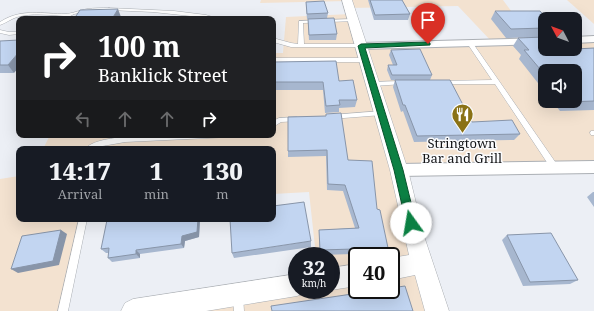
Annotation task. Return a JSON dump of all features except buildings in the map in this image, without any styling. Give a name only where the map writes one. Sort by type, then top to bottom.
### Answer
[{"type":"street","points":[[347,0],[399,170],[422,263],[437,311]]},
{"type":"street","points":[[582,40],[594,39]]},
{"type":"street","points":[[363,53],[470,43],[538,41]]},
{"type":"street","points":[[399,170],[594,167]]},
{"type":"street","points":[[400,267],[422,263]]},
{"type":"street","points":[[133,311],[238,303],[288,288]]},
{"type":"lane","points":[[66,16],[74,11],[84,9],[135,8],[206,16]]},
{"type":"lane","points":[[0,24],[9,17],[30,13],[56,16]]},
{"type":"lane","points":[[301,45],[301,22],[353,20]]},
{"type":"lane","points":[[0,31],[9,34],[16,33]]},
{"type":"lane","points":[[276,41],[291,45],[363,53]]},
{"type":"lane","points":[[470,43],[555,168]]},
{"type":"lane","points":[[276,60],[363,53]]},
{"type":"lane","points":[[434,83],[496,82]]},
{"type":"lane","points":[[372,84],[411,83]]},
{"type":"lane","points":[[326,117],[382,113]]},
{"type":"lane","points":[[276,122],[279,120],[303,118]]},
{"type":"lane","points":[[93,146],[125,139],[151,138]]},
{"type":"lane","points":[[63,311],[82,222]]},
{"type":"shaded area","points":[[261,0],[503,0],[533,41],[538,44],[538,56],[582,56],[582,40],[594,39],[594,167],[399,170],[437,311],[206,311],[206,300],[288,291],[288,299],[340,299],[340,247],[315,247],[309,192],[276,194],[276,146],[44,146],[48,138],[276,138],[276,53],[283,53],[286,17],[351,14],[361,46],[492,42],[458,6],[349,8],[347,1],[260,3]]},
{"type":"shaded area","points":[[567,0],[594,0],[594,24],[582,12]]},
{"type":"shaded area","points":[[16,176],[16,222],[82,222],[63,311],[0,311],[0,179]]},
{"type":"place","name":"Stringtown Bar and Grill","points":[[462,134]]},
{"type":"route","points":[[411,223],[399,170],[361,46],[428,44]]}]
